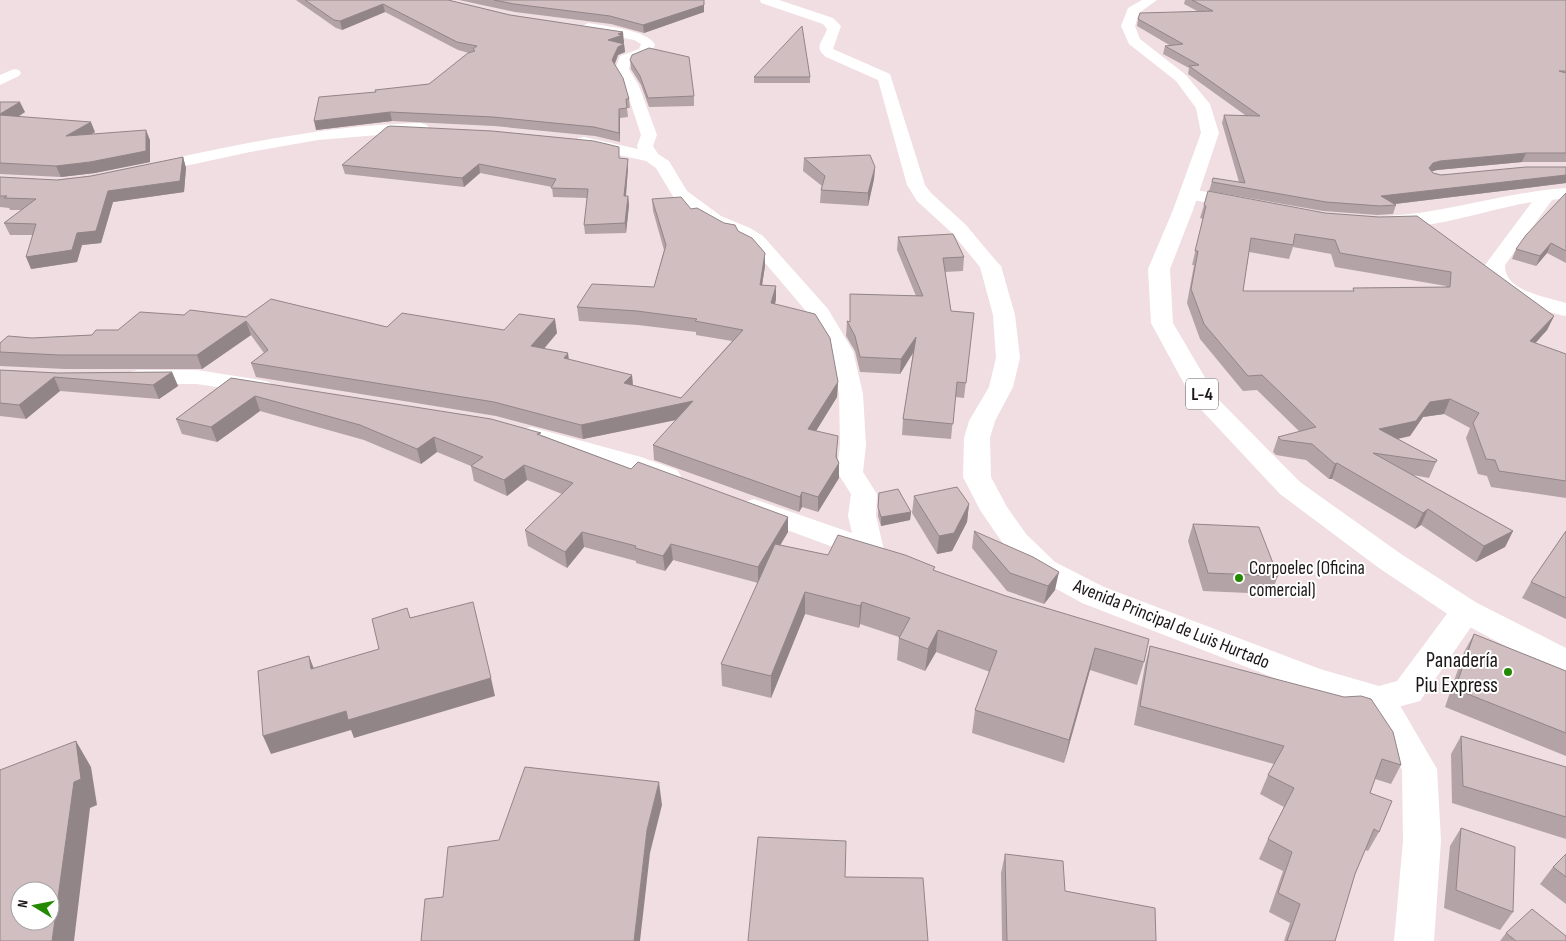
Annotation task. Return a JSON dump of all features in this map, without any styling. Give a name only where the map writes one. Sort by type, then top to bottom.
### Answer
[{"type":"street","name":"Avenida Principal de Luis Hurtado","points":[[766,0],[828,21],[834,26],[834,30],[826,45],[826,50],[841,60],[885,77],[916,185],[924,196],[959,229],[990,266],[1004,316],[1008,358],[1001,388],[982,421],[977,438],[977,477],[994,510],[1016,541],[1044,569],[1093,595],[1312,679],[1379,699]]},
{"type":"street","name":"L-4","points":[[1151,0],[1134,11],[1128,26],[1134,42],[1181,78],[1204,107],[1210,133],[1159,269],[1162,322],[1207,402],[1290,488],[1390,561],[1466,611],[1566,664]]},
{"type":"street","points":[[570,25],[621,33],[638,37],[647,42],[648,45],[645,52],[624,59],[622,69],[632,86],[650,135],[645,146],[652,157],[663,165],[680,194],[714,220],[743,232],[756,240],[820,314],[842,351],[851,394],[853,445],[850,472],[864,494],[862,516],[870,550]]},
{"type":"street","points":[[0,81],[14,73]]},
{"type":"street","points":[[132,172],[333,134],[392,128],[439,129]]},
{"type":"street","points":[[567,140],[595,143],[652,157]]},
{"type":"street","points":[[1188,194],[1257,206]]},
{"type":"street","points":[[1369,223],[1403,222],[1445,216],[1489,204],[1557,194]]},
{"type":"street","points":[[1557,194],[1495,265],[1495,276],[1502,284],[1519,294],[1566,310]]},
{"type":"street","points":[[111,378],[197,377],[281,390]]},
{"type":"street","points":[[505,428],[632,463],[695,487]]},
{"type":"street","points":[[731,500],[897,560]]},
{"type":"street","points":[[1220,670],[1336,702],[1379,699],[1408,692],[1466,611]]},
{"type":"street","points":[[1379,699],[1419,770],[1422,841],[1411,932]]},
{"type":"building","points":[[305,0],[448,0],[510,15],[623,32],[618,34],[623,35],[608,40],[624,44],[618,47],[612,60],[623,78],[629,99],[626,99],[627,108],[619,109],[619,133],[594,127],[493,117],[390,112],[314,121],[319,97],[376,92],[375,90],[429,84],[468,53],[475,51],[473,49],[477,46],[457,42],[383,4],[340,21],[334,20]]},
{"type":"building","points":[[494,0],[704,0],[704,5],[643,25],[610,16]]},
{"type":"building","points":[[1192,0],[1566,0],[1566,71],[1559,71],[1566,73],[1566,153],[1526,153],[1440,161],[1433,163],[1429,168],[1433,173],[1441,175],[1526,167],[1566,167],[1566,175],[1381,196],[1396,205],[1380,206],[1326,202],[1212,182],[1213,178],[1245,183],[1224,115],[1260,116],[1189,66],[1199,65],[1165,46],[1183,44],[1138,19],[1140,13],[1213,11]]},
{"type":"building","points":[[802,26],[810,77],[754,77]]},
{"type":"building","points":[[649,48],[689,57],[694,96],[648,98],[640,76],[630,60],[632,55]]},
{"type":"building","points":[[0,102],[20,102],[0,114]]},
{"type":"building","points":[[0,115],[91,122],[66,136],[146,130],[146,151],[90,162],[56,166],[0,163]]},
{"type":"building","points":[[390,126],[492,131],[594,141],[619,147],[619,158],[628,159],[624,196],[628,196],[625,223],[584,225],[588,189],[551,188],[556,179],[479,164],[462,178],[342,165]]},
{"type":"building","points":[[870,155],[875,167],[868,193],[821,190],[825,176],[804,158]]},
{"type":"building","points":[[183,157],[180,181],[108,191],[96,231],[77,233],[72,250],[26,257],[36,224],[4,223],[36,199],[4,198],[7,196],[0,196],[0,177],[57,180],[91,176]]},
{"type":"building","points":[[1208,191],[1325,213],[1379,217],[1417,216],[1554,316],[1530,341],[1566,354],[1566,481],[1499,471],[1495,460],[1486,459],[1473,423],[1479,413],[1450,399],[1430,402],[1416,421],[1379,429],[1437,460],[1436,462],[1373,453],[1513,531],[1484,546],[1428,509],[1423,513],[1337,463],[1335,464],[1312,444],[1281,440],[1278,437],[1316,427],[1262,375],[1248,376],[1204,324],[1191,289],[1198,251],[1195,251],[1206,206],[1204,205]],"holes":[[[1295,234],[1335,240],[1340,253],[1451,272],[1450,287],[1353,288],[1354,291],[1243,291],[1251,238],[1293,245]]]},
{"type":"building","points":[[1566,193],[1566,251],[1551,243],[1540,256],[1516,249],[1526,235]]},
{"type":"building","points":[[681,197],[691,209],[697,208],[724,223],[735,225],[738,231],[752,238],[765,253],[760,285],[776,286],[771,303],[815,314],[830,338],[838,382],[808,429],[838,436],[836,457],[839,463],[818,497],[802,492],[800,497],[653,445],[693,401],[581,425],[494,402],[251,363],[268,350],[246,321],[197,355],[59,355],[0,352],[0,343],[8,336],[32,338],[92,335],[96,330],[118,330],[140,312],[184,315],[190,310],[246,317],[271,299],[387,327],[402,313],[504,330],[519,314],[555,319],[531,346],[568,353],[564,358],[632,375],[624,383],[681,398],[743,330],[695,321],[697,319],[637,311],[577,307],[592,284],[654,287],[666,245],[652,199]]},
{"type":"building","points":[[953,234],[964,257],[943,258],[951,311],[974,313],[966,383],[957,382],[953,424],[903,419],[916,337],[901,359],[860,357],[855,336],[847,321],[850,322],[850,294],[923,296],[898,237]]},
{"type":"building","points":[[0,370],[58,373],[172,372],[153,385],[54,377],[19,405],[0,403]]},
{"type":"building","points":[[231,378],[491,419],[541,433],[537,434],[631,469],[638,462],[788,517],[758,567],[671,544],[663,556],[635,548],[636,546],[582,532],[565,552],[525,530],[573,483],[524,465],[504,480],[471,466],[483,457],[434,437],[417,449],[360,425],[255,396],[211,427],[176,419]]},
{"type":"building","points":[[957,487],[969,504],[954,533],[939,536],[914,496]]},
{"type":"building","points":[[898,489],[911,512],[881,517],[878,507],[879,493]]},
{"type":"building","points":[[1193,524],[1259,527],[1278,576],[1208,573]]},
{"type":"building","points":[[974,531],[1033,557],[1059,572],[1048,586],[1010,573]]},
{"type":"building","points":[[1566,531],[1566,598],[1531,582]]},
{"type":"building","points":[[838,535],[905,555],[935,567],[933,570],[1006,596],[1149,639],[1144,662],[1095,648],[1069,740],[975,710],[997,651],[938,630],[928,649],[899,638],[910,618],[862,602],[860,606],[805,592],[771,676],[721,664],[775,544],[828,555]]},
{"type":"building","points":[[473,602],[491,678],[348,720],[346,711],[263,736],[258,671],[309,656],[311,669],[379,649],[372,619],[407,608],[410,618]]},
{"type":"building","points":[[1474,634],[1566,671],[1566,733],[1455,689]]},
{"type":"building","points":[[1150,646],[1344,697],[1361,696],[1371,699],[1393,732],[1401,765],[1382,759],[1370,793],[1392,801],[1379,832],[1374,829],[1355,874],[1335,941],[1287,941],[1300,904],[1278,893],[1292,852],[1268,839],[1294,788],[1268,775],[1284,746],[1140,706]]},
{"type":"building","points":[[1461,736],[1566,767],[1566,817],[1463,786]]},
{"type":"building","points":[[76,741],[81,779],[74,782],[60,883],[60,881],[10,881],[10,931],[53,931],[52,941],[0,941],[0,770]]},
{"type":"building","points":[[525,767],[659,782],[647,830],[634,941],[421,941],[425,899],[443,897],[448,847],[499,840]]},
{"type":"building","points":[[1461,828],[1515,847],[1513,912],[1456,890]]},
{"type":"building","points":[[758,837],[846,841],[845,877],[923,878],[928,941],[748,941]]},
{"type":"building","points":[[1005,854],[1063,861],[1065,891],[1155,908],[1156,941],[1007,941]]},
{"type":"building","points":[[1566,854],[1566,877],[1553,867]]},
{"type":"building","points":[[1532,909],[1566,936],[1566,941],[1516,941],[1506,933]]},
{"type":"place","name":"Corpoelec (Oficina comercial)","points":[[1239,578]]},
{"type":"place","name":"Panadería Piu Express","points":[[1508,672]]}]
